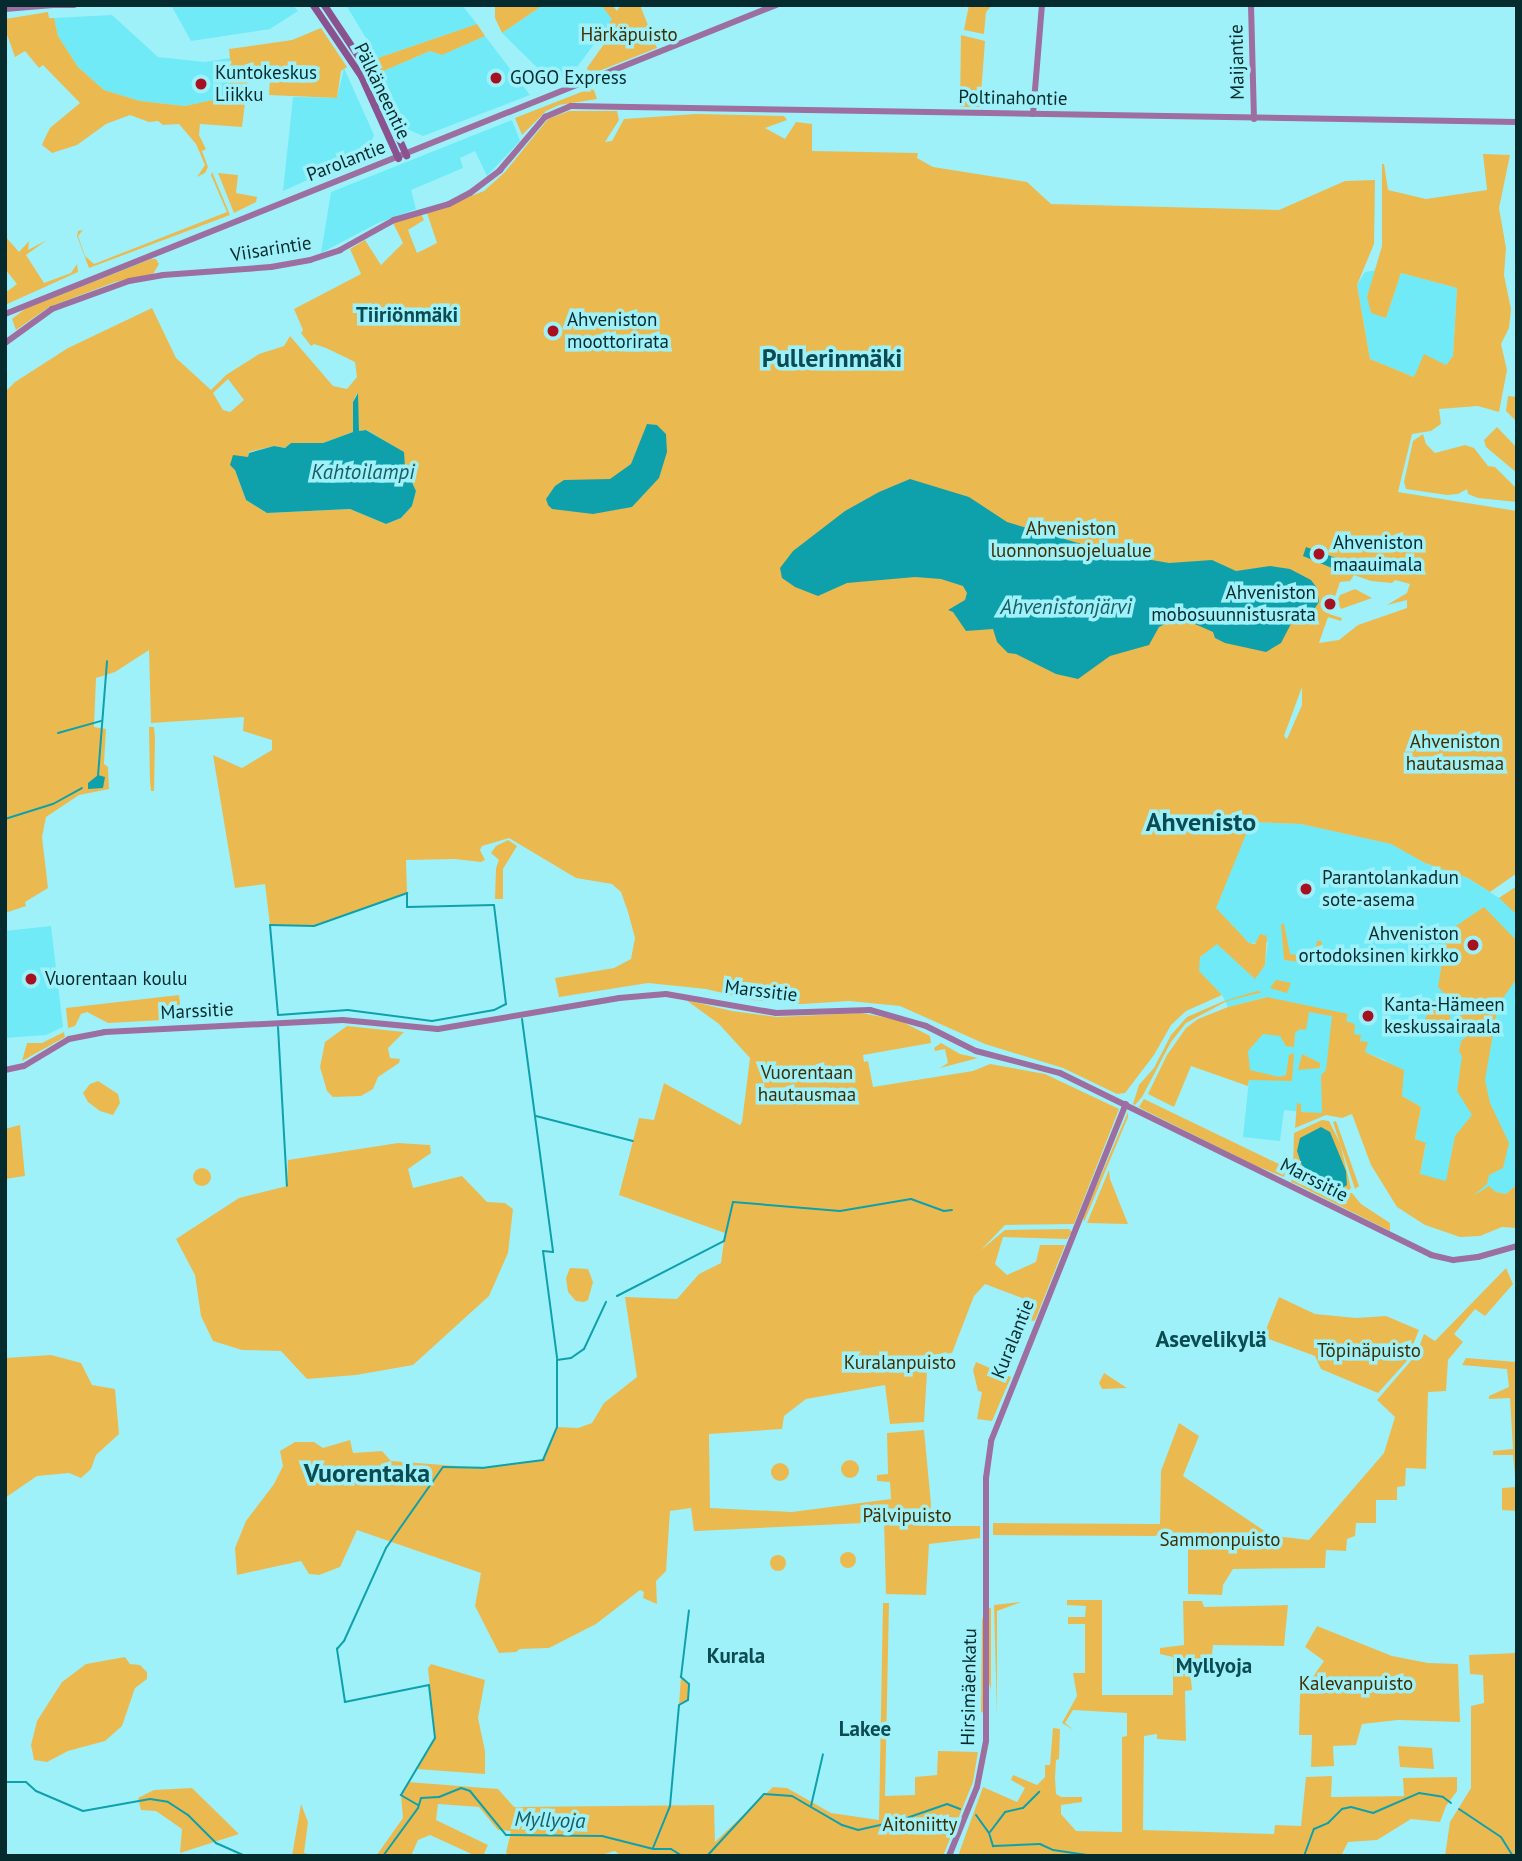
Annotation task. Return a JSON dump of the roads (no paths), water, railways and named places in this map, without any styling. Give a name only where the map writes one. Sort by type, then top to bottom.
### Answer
[{"type":"main road","points":[[5,9],[74,5]]},
{"type":"main road","name":"Pälkäneentie","points":[[313,5],[361,76],[398,158]]},
{"type":"main road","name":"Pälkäneentie","points":[[324,5],[365,65],[406,155]]},
{"type":"main road","name":"Parolantie","points":[[5,314],[776,5]]},
{"type":"main road","points":[[1033,114],[1042,5]]},
{"type":"main road","name":"Maijantie","points":[[1251,5],[1254,119]]},
{"type":"main road","name":"Poltinahontie","points":[[523,142],[550,113],[571,106],[1517,122]]},
{"type":"main road","name":"Viisarintie","points":[[5,343],[52,309],[130,281],[163,275],[257,269],[328,255],[394,220],[462,198],[500,170],[523,142]]},
{"type":"main road","name":"Marssitie","points":[[5,1070],[24,1066],[69,1039],[95,1033],[343,1020],[438,1029],[619,998],[666,994],[776,1013],[850,1009],[888,1013],[926,1026],[976,1051],[1060,1073],[1431,1255],[1453,1260],[1478,1257],[1515,1246]]},
{"type":"main road","name":"Kuralantie","points":[[986,1597],[987,1462],[994,1431],[1126,1104]]},
{"type":"main road","name":"Hirsimäenkatu","points":[[949,1856],[977,1787],[985,1749],[986,1597]]},
{"type":"water","name":"Kahtoilampi","points":[[358,393],[359,431],[366,430],[404,452],[405,467],[416,491],[412,506],[401,518],[386,524],[350,509],[267,513],[246,500],[235,470],[230,465],[233,455],[248,457],[249,453],[274,446],[285,448],[291,443],[323,443],[353,432],[353,402]]},
{"type":"water","points":[[647,424],[657,425],[666,434],[667,452],[659,478],[632,507],[593,514],[552,509],[548,505],[546,499],[555,486],[564,480],[610,479],[631,464]]},
{"type":"water","name":"Ahvenistonjärvi","points":[[910,479],[969,497],[1007,522],[1112,553],[1169,563],[1212,560],[1236,571],[1270,566],[1290,569],[1311,580],[1317,588],[1319,602],[1315,608],[1292,622],[1281,643],[1266,652],[1225,643],[1215,638],[1213,632],[1188,621],[1173,620],[1159,627],[1149,645],[1110,656],[1078,679],[1056,674],[1016,654],[1008,653],[997,642],[993,629],[966,631],[953,612],[948,610],[965,600],[967,593],[963,586],[941,579],[915,577],[847,583],[818,596],[795,587],[782,578],[780,568],[793,551],[845,511]]},
{"type":"water","points":[[1306,547],[1336,558],[1332,568],[1303,556]]},
{"type":"water","points":[[98,775],[105,777],[103,788],[88,789],[88,783]]},
{"type":"water","points":[[1321,1127],[1330,1132],[1346,1171],[1347,1185],[1341,1189],[1331,1189],[1309,1179],[1297,1151],[1300,1138]]},
{"type":"waterway","points":[[98,776],[107,661]]},
{"type":"waterway","points":[[58,733],[101,721]]},
{"type":"waterway","points":[[5,819],[53,804],[82,788]]},
{"type":"waterway","points":[[407,893],[407,907],[494,905],[506,1004],[494,1010],[432,1021],[348,1010],[278,1015],[270,925],[314,926],[407,893]]},
{"type":"waterway","points":[[522,1019],[553,1252],[543,1251],[557,1358]]},
{"type":"waterway","points":[[278,1027],[287,1186]]},
{"type":"waterway","points":[[536,1116],[633,1141]]},
{"type":"waterway","points":[[617,1296],[724,1241],[733,1202],[840,1211],[911,1199],[944,1211],[952,1210]]},
{"type":"waterway","points":[[418,1805],[401,1795],[435,1738],[429,1685],[345,1702],[337,1649],[344,1641],[386,1548],[443,1467],[482,1468],[543,1460],[557,1427],[557,1360],[571,1358],[584,1349],[606,1302]]},
{"type":"waterway","points":[[653,1848],[670,1806],[679,1705],[688,1700],[689,1684],[681,1677],[689,1610]]},
{"type":"waterway","points":[[811,1806],[823,1754]]},
{"type":"waterway","name":"Myllyoja","points":[[5,1782],[26,1782],[36,1791],[83,1811],[150,1799],[168,1802],[188,1815],[216,1843],[245,1856]]},
{"type":"waterway","name":"Myllyoja","points":[[383,1856],[418,1808],[421,1798],[439,1797],[461,1788],[470,1791],[506,1835],[602,1836],[653,1849],[671,1849],[682,1856]]},
{"type":"waterway","points":[[990,1832],[1005,1812],[1023,1808],[1039,1792]]},
{"type":"waterway","name":"Myllyoja","points":[[1304,1856],[1314,1829],[1328,1823],[1342,1809],[1351,1807],[1373,1813],[1419,1793],[1443,1797],[1451,1803]]},
{"type":"waterway","name":"Myllyoja","points":[[707,1856],[764,1794],[792,1796],[842,1825],[858,1830],[898,1821],[947,1804],[960,1809]]},
{"type":"waterway","name":"Myllyoja","points":[[1459,1809],[1501,1837],[1513,1856]]},
{"type":"waterway","name":"Myllyoja","points":[[976,1815],[989,1833],[993,1846],[1040,1844],[1053,1850],[1094,1856]]},
{"type":"place","name":"GOGO Express","points":[[496,78]]},
{"type":"place","name":"Kuntokeskus Liikku","points":[[201,84]]},
{"type":"place","name":"Ahveniston moottorirata","points":[[553,331]]},
{"type":"place","name":"Ahveniston maauimala","points":[[1319,554]]},
{"type":"place","name":"Ahveniston mobosuunnistusrata","points":[[1330,604]]},
{"type":"place","name":"Parantolankadun sote-asema","points":[[1306,889]]},
{"type":"place","name":"Ahveniston ortodoksinen kirkko","points":[[1473,945]]},
{"type":"place","name":"Vuorentaan koulu","points":[[31,979]]},
{"type":"place","name":"Kanta-Hämeen keskussairaala","points":[[1368,1016]]},
{"type":"district","name":"Tiiriönmäki","points":[[407,315]]},
{"type":"district","name":"Pullerinmäki","points":[[832,358]]},
{"type":"district","name":"Ahvenisto","points":[[1201,822]]},
{"type":"district","name":"Asevelikylä","points":[[1211,1339]]},
{"type":"district","name":"Vuorentaka","points":[[367,1473]]},
{"type":"district","name":"Kurala","points":[[736,1656]]},
{"type":"district","name":"Myllyoja","points":[[1214,1666]]},
{"type":"district","name":"Lakee","points":[[865,1729]]},
{"type":"park label","name":"Härkäpuisto","points":[[629,35]]},
{"type":"park label","name":"Ahveniston luonnonsuojelualue","points":[[1071,540]]},
{"type":"park label","name":"Ahveniston hautausmaa","points":[[1455,753]]},
{"type":"park label","name":"Vuorentaan hautausmaa","points":[[807,1084]]},
{"type":"park label","name":"Töpinäpuisto","points":[[1369,1351]]},
{"type":"park label","name":"Kuralanpuisto","points":[[900,1363]]},
{"type":"park label","name":"Pälvipuisto","points":[[907,1516]]},
{"type":"park label","name":"Sammonpuisto","points":[[1220,1540]]},
{"type":"park label","name":"Kalevanpuisto","points":[[1356,1684]]},
{"type":"park label","name":"Aitoniitty","points":[[920,1825]]}]
